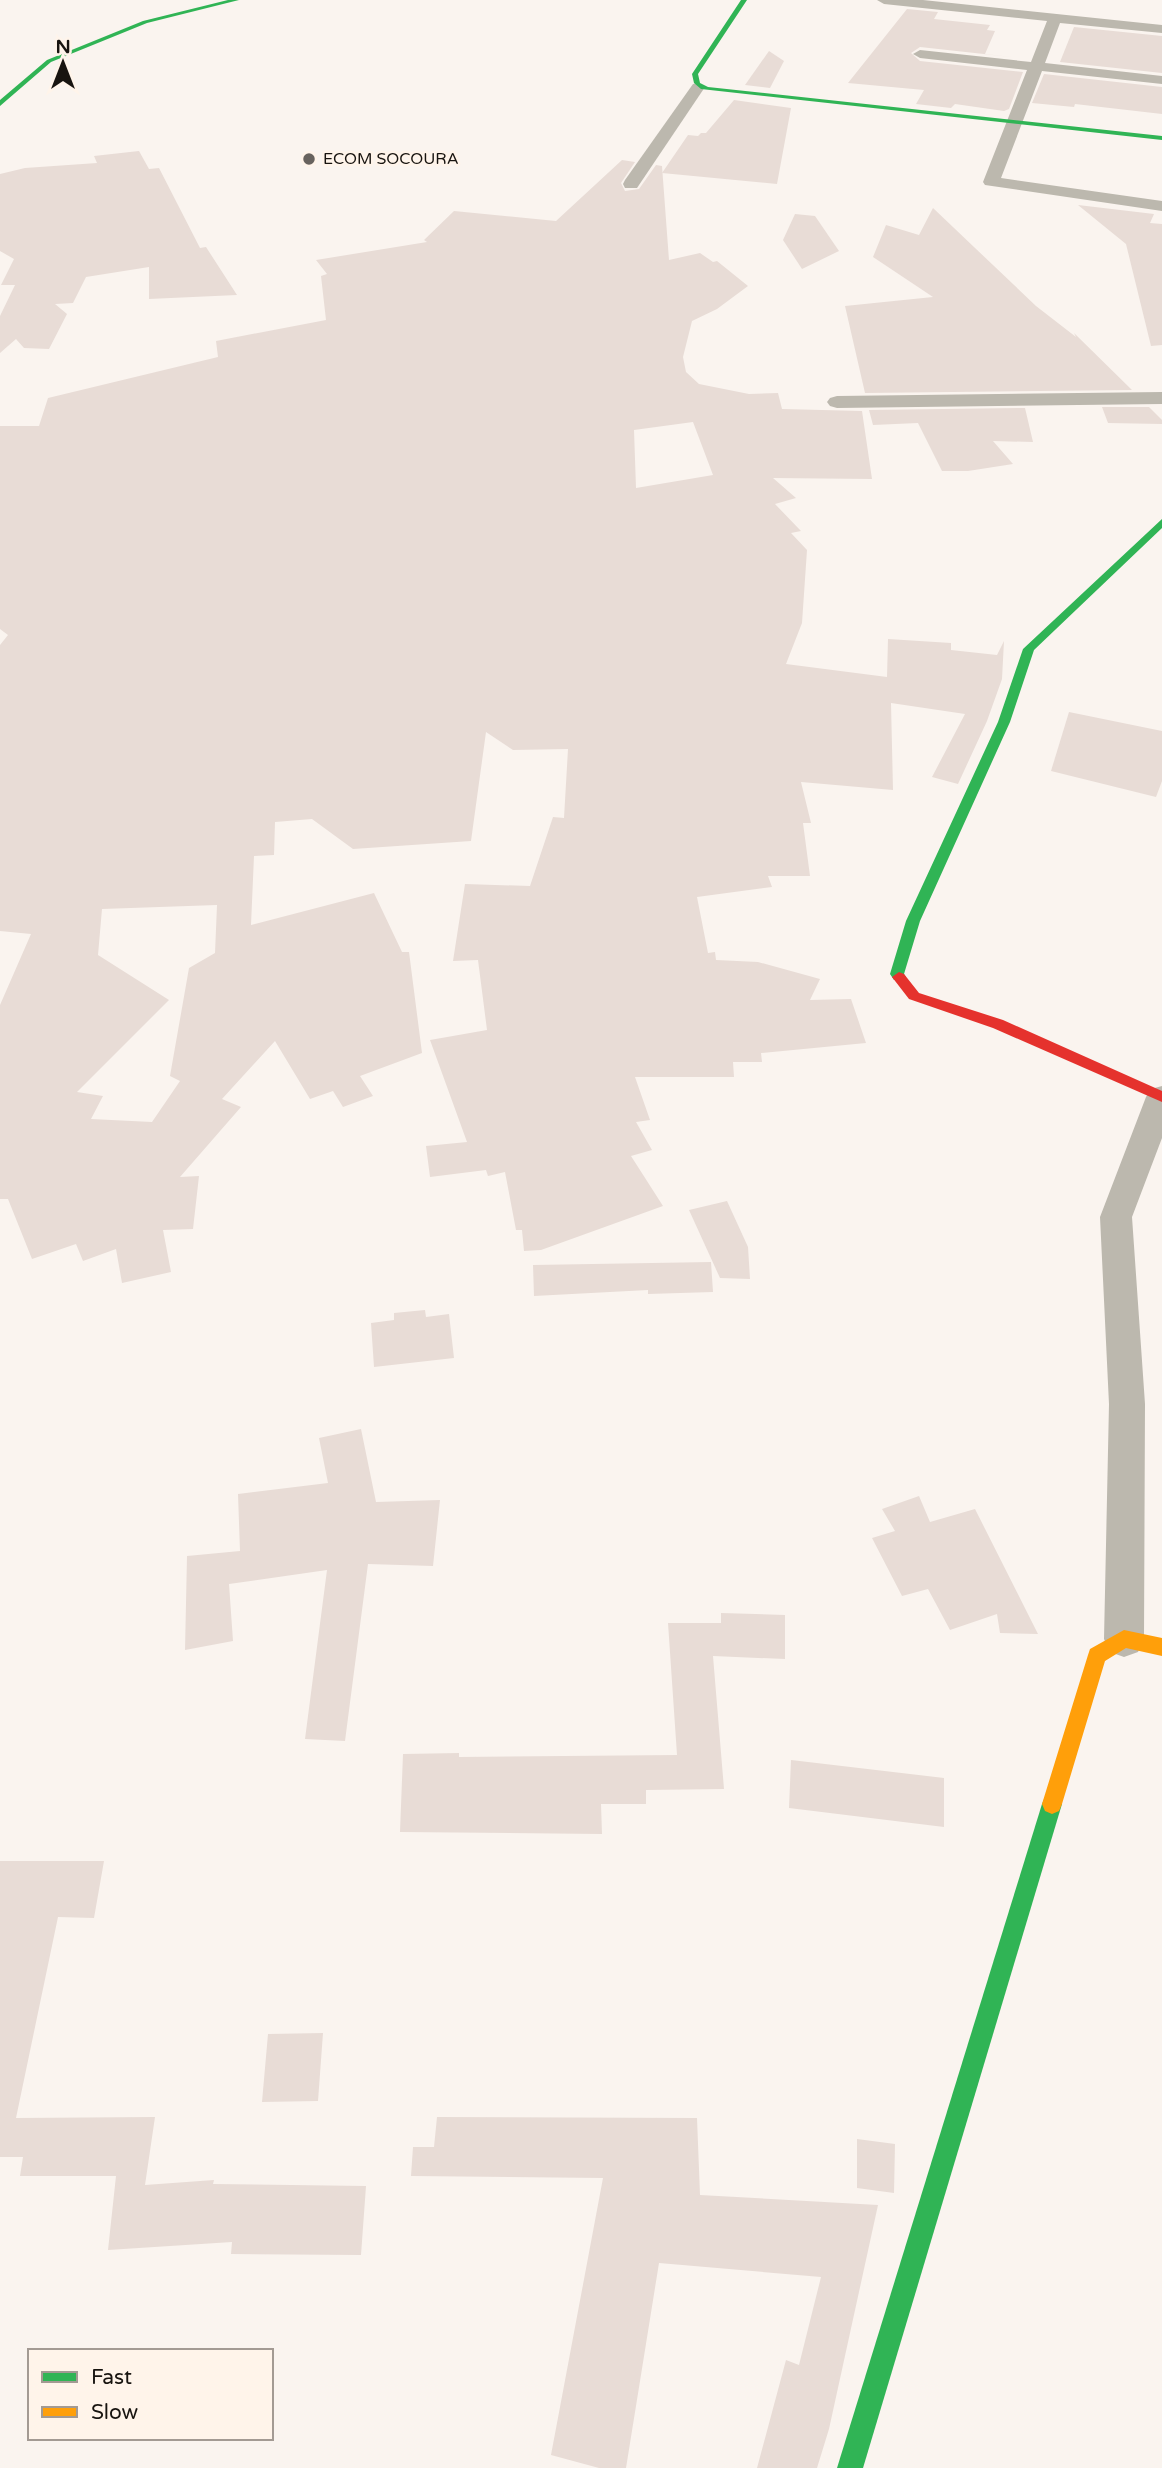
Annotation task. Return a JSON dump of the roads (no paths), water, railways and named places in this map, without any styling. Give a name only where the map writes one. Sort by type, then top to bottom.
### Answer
[{"type":"street","points":[[0,104],[49,61],[145,22],[236,0]]},
{"type":"street","points":[[744,0],[695,74],[694,81],[698,87],[1162,138]]},
{"type":"street","points":[[884,0],[1162,29]]},
{"type":"street","points":[[1055,18],[992,182],[1162,206]]},
{"type":"street","points":[[920,54],[1162,80]]},
{"type":"street","points":[[631,184],[698,87]]},
{"type":"street","points":[[837,402],[1162,398]]},
{"type":"street","points":[[1124,1639],[1127,1404],[1116,1217],[1162,1097],[998,1024],[914,996],[897,974],[914,921],[1004,722],[1029,649],[1162,522]]},
{"type":"street","points":[[850,2468],[1097,1655],[1124,1639],[1162,1647]]},
{"type":"place","name":"ECOM SOCOURA","points":[[309,159]]}]
